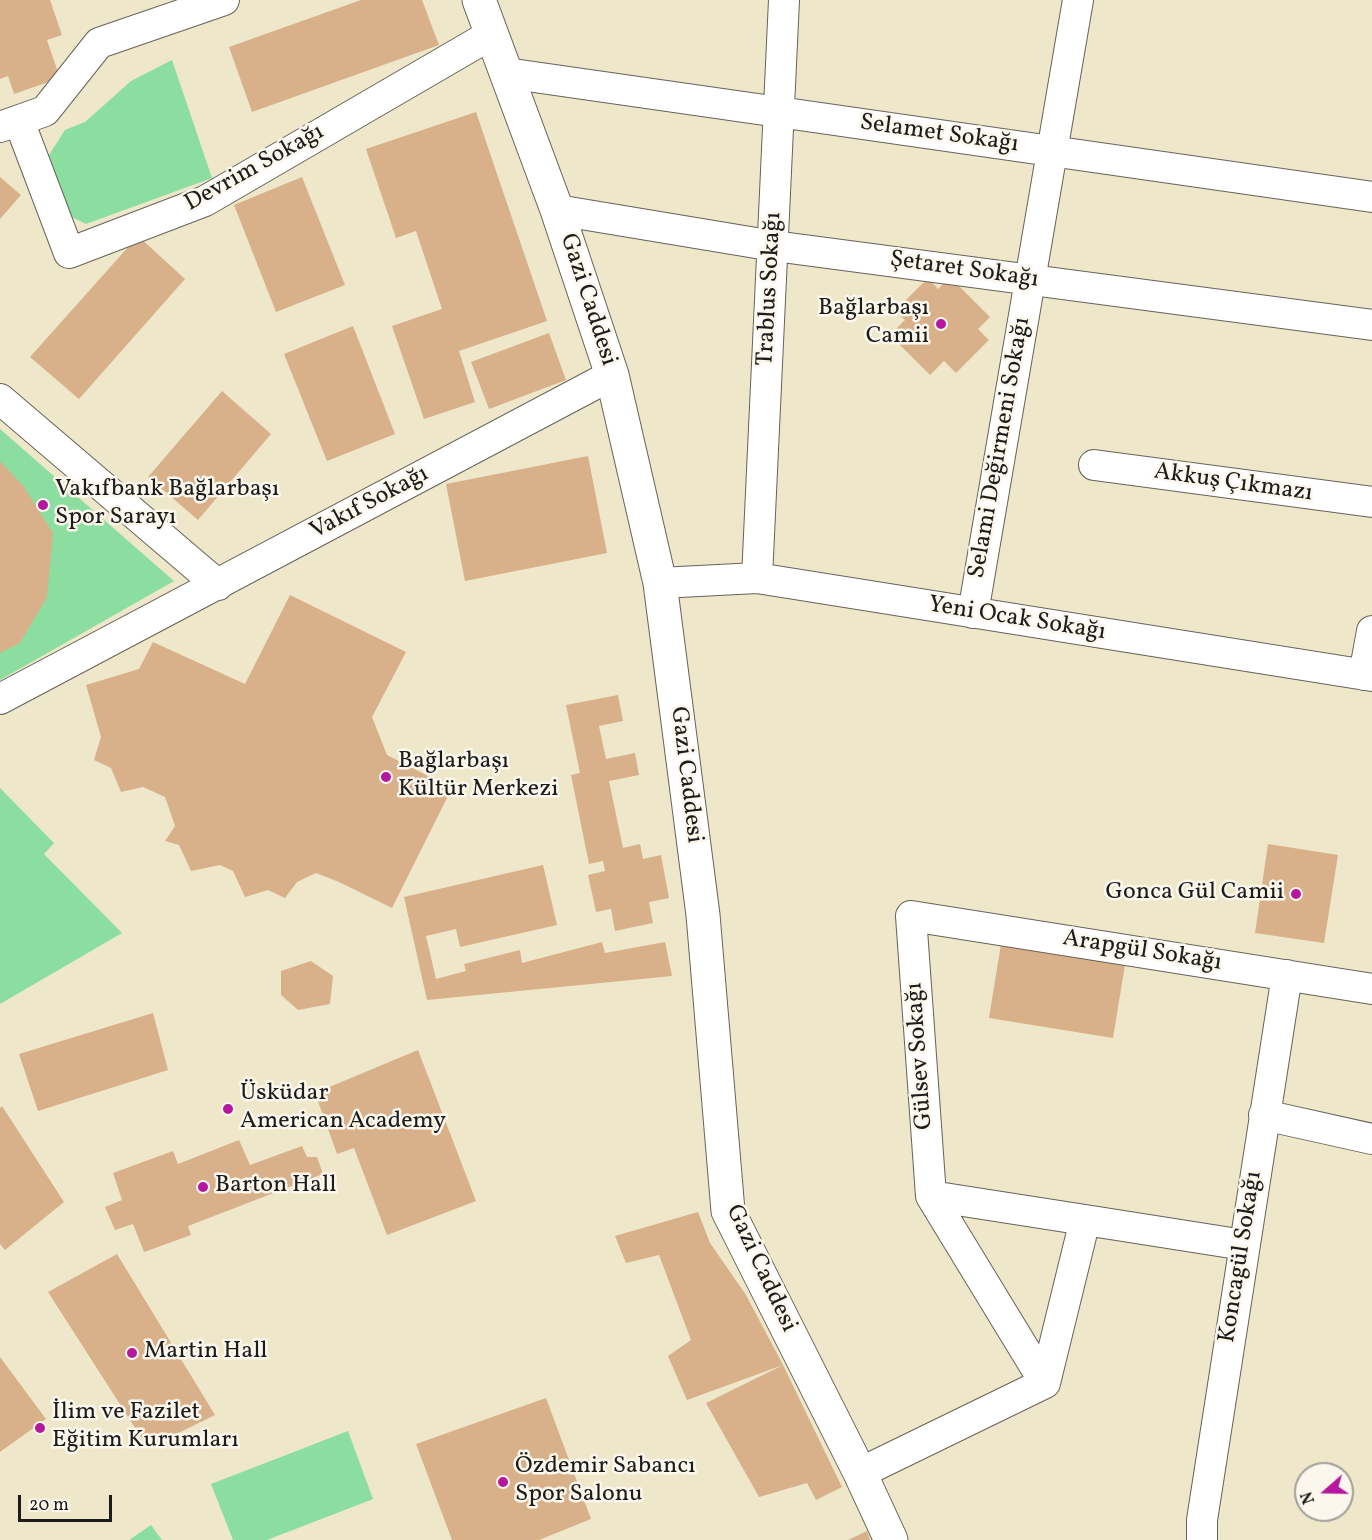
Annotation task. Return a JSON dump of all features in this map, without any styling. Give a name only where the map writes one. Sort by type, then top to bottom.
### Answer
[{"type":"street","points":[[10,124],[45,111],[99,43],[225,0]]},
{"type":"street","name":"Gazi Caddesi","points":[[479,0],[557,210],[612,375],[660,583],[703,915],[728,1212],[860,1473],[891,1540]]},
{"type":"street","name":"Trablus Sokağı","points":[[757,578],[784,0]]},
{"type":"street","name":"Selami Değirmeni Sokağı","points":[[973,613],[1078,0]]},
{"type":"street","name":"Devrim Sokağı","points":[[10,124],[69,253],[205,201],[492,34]]},
{"type":"street","name":"Selamet Sokağı","points":[[506,73],[1372,197]]},
{"type":"street","name":"Şetaret Sokağı","points":[[557,210],[774,246],[1372,325]]},
{"type":"street","name":"Vakıf Sokağı","points":[[0,699],[612,375]]},
{"type":"street","points":[[0,399],[218,585]]},
{"type":"street","name":"Akkuş Çıkmazı","points":[[1094,465],[1372,502]]},
{"type":"street","name":"Yeni Ocak Sokağı","points":[[660,583],[757,578],[1368,676]]},
{"type":"street","points":[[1368,676],[1372,631]]},
{"type":"street","name":"Arapgül Sokağı","points":[[911,916],[1372,989]]},
{"type":"street","name":"Gülsev Sokağı","points":[[911,916],[931,1196],[1045,1383]]},
{"type":"street","name":"Koncagül Sokağı","points":[[1202,1540],[1204,1508],[1287,975]]},
{"type":"street","points":[[1264,1115],[1372,1139]]},
{"type":"street","points":[[931,1196],[1244,1245]]},
{"type":"street","points":[[860,1473],[1045,1383],[1085,1220]]},
{"type":"green space","points":[[172,60],[212,178],[86,224],[72,217],[49,155],[65,130],[85,122],[131,81]]},
{"type":"green space","name":"Vakıfbank Bağlarbaşı Spor Sarayı","points":[[0,429],[174,581],[0,680]]},
{"type":"green space","points":[[0,788],[54,843],[44,854],[122,933],[0,1004]]},
{"type":"green space","points":[[348,1431],[373,1499],[267,1540],[233,1540],[211,1484]]},
{"type":"green space","points":[[151,1525],[162,1540],[129,1540]]},
{"type":"building","points":[[0,0],[50,0],[62,35],[47,40],[60,78],[14,94],[8,76],[0,79]]},
{"type":"building","points":[[361,0],[422,0],[439,45],[252,112],[229,47]]},
{"type":"building","points":[[476,112],[547,321],[459,351],[475,402],[424,419],[392,326],[442,309],[416,231],[396,238],[366,149]]},
{"type":"building","points":[[0,177],[21,195],[0,219]]},
{"type":"building","points":[[302,177],[345,285],[276,312],[234,205]]},
{"type":"building","points":[[138,236],[185,279],[79,399],[30,357]]},
{"type":"building","name":"Bağlarbaşı Camii","points":[[950,277],[990,317],[978,329],[989,340],[956,373],[944,361],[930,375],[890,335],[905,320],[895,311],[928,278],[938,289]]},
{"type":"building","points":[[353,326],[395,434],[327,461],[284,354]]},
{"type":"building","points":[[549,333],[566,380],[489,409],[471,362]]},
{"type":"building","points":[[222,391],[271,434],[198,520],[148,477]]},
{"type":"building","points":[[588,456],[607,553],[465,581],[446,484]]},
{"type":"building","points":[[0,461],[24,487],[53,533],[47,597],[20,643],[0,653]]},
{"type":"building","points":[[290,595],[406,652],[372,717],[387,755],[452,788],[392,908],[316,873],[297,882],[285,898],[268,890],[245,897],[233,871],[220,865],[191,871],[179,845],[165,841],[175,826],[165,797],[143,787],[121,792],[111,768],[94,760],[101,737],[86,685],[139,669],[153,642],[245,684]]},
{"type":"building","points":[[618,695],[623,721],[599,726],[606,759],[635,753],[639,775],[609,781],[623,848],[640,844],[643,859],[661,855],[669,898],[649,902],[653,923],[615,931],[611,909],[596,912],[588,875],[605,871],[603,861],[589,864],[571,775],[580,773],[566,705]]},
{"type":"building","name":"Gonca Gül Camii","points":[[1268,844],[1338,855],[1324,943],[1255,933]]},
{"type":"building","points":[[543,865],[557,925],[460,947],[456,929],[426,936],[436,979],[466,971],[464,964],[520,950],[522,963],[602,942],[605,953],[665,942],[672,976],[427,1000],[404,897]]},
{"type":"building","points":[[1001,944],[1125,965],[1113,1038],[989,1018]]},
{"type":"building","points":[[311,961],[333,976],[330,1004],[298,1010],[281,995],[281,971]]},
{"type":"building","points":[[153,1013],[168,1070],[38,1111],[19,1054]]},
{"type":"building","points":[[418,1050],[476,1201],[387,1235],[354,1148],[337,1154],[315,1093]]},
{"type":"building","points":[[2,1106],[64,1202],[5,1250],[0,1244],[0,1108]]},
{"type":"building","name":"Barton Hall","points":[[239,1140],[250,1165],[302,1146],[307,1157],[317,1157],[323,1174],[188,1226],[191,1235],[144,1252],[133,1224],[115,1230],[105,1207],[122,1200],[113,1173],[173,1151],[178,1164]]},
{"type":"building","points":[[698,1212],[710,1243],[746,1295],[783,1365],[687,1400],[668,1356],[691,1340],[659,1255],[626,1263],[615,1236]]},
{"type":"building","name":"Martin Hall","points":[[117,1254],[215,1415],[148,1448],[48,1292]]},
{"type":"building","points":[[0,1357],[46,1419],[0,1452]]},
{"type":"building","points":[[783,1365],[842,1487],[816,1500],[807,1483],[759,1497],[706,1403]]},
{"type":"building","name":"Özdemir Sabancı Spor Salonu","points":[[546,1398],[591,1519],[539,1540],[452,1540],[416,1444]]},
{"type":"building","points":[[867,1531],[870,1540],[848,1540]]},
{"type":"place","name":"Bağlarbaşı Camii","points":[[941,324]]},
{"type":"place","name":"Vakıfbank Bağlarbaşı Spor Sarayı","points":[[43,505]]},
{"type":"place","name":"Bağlarbaşı Kültür Merkezi","points":[[386,777]]},
{"type":"place","name":"Gonca Gül Camii","points":[[1296,894]]},
{"type":"place","name":"Üsküdar American Academy","points":[[228,1109]]},
{"type":"place","name":"Barton Hall","points":[[203,1187]]},
{"type":"place","name":"Martin Hall","points":[[132,1353]]},
{"type":"place","name":"İlim ve Fazilet Eğitim Kurumları","points":[[40,1428]]},
{"type":"place","name":"Özdemir Sabancı Spor Salonu","points":[[503,1482]]}]
